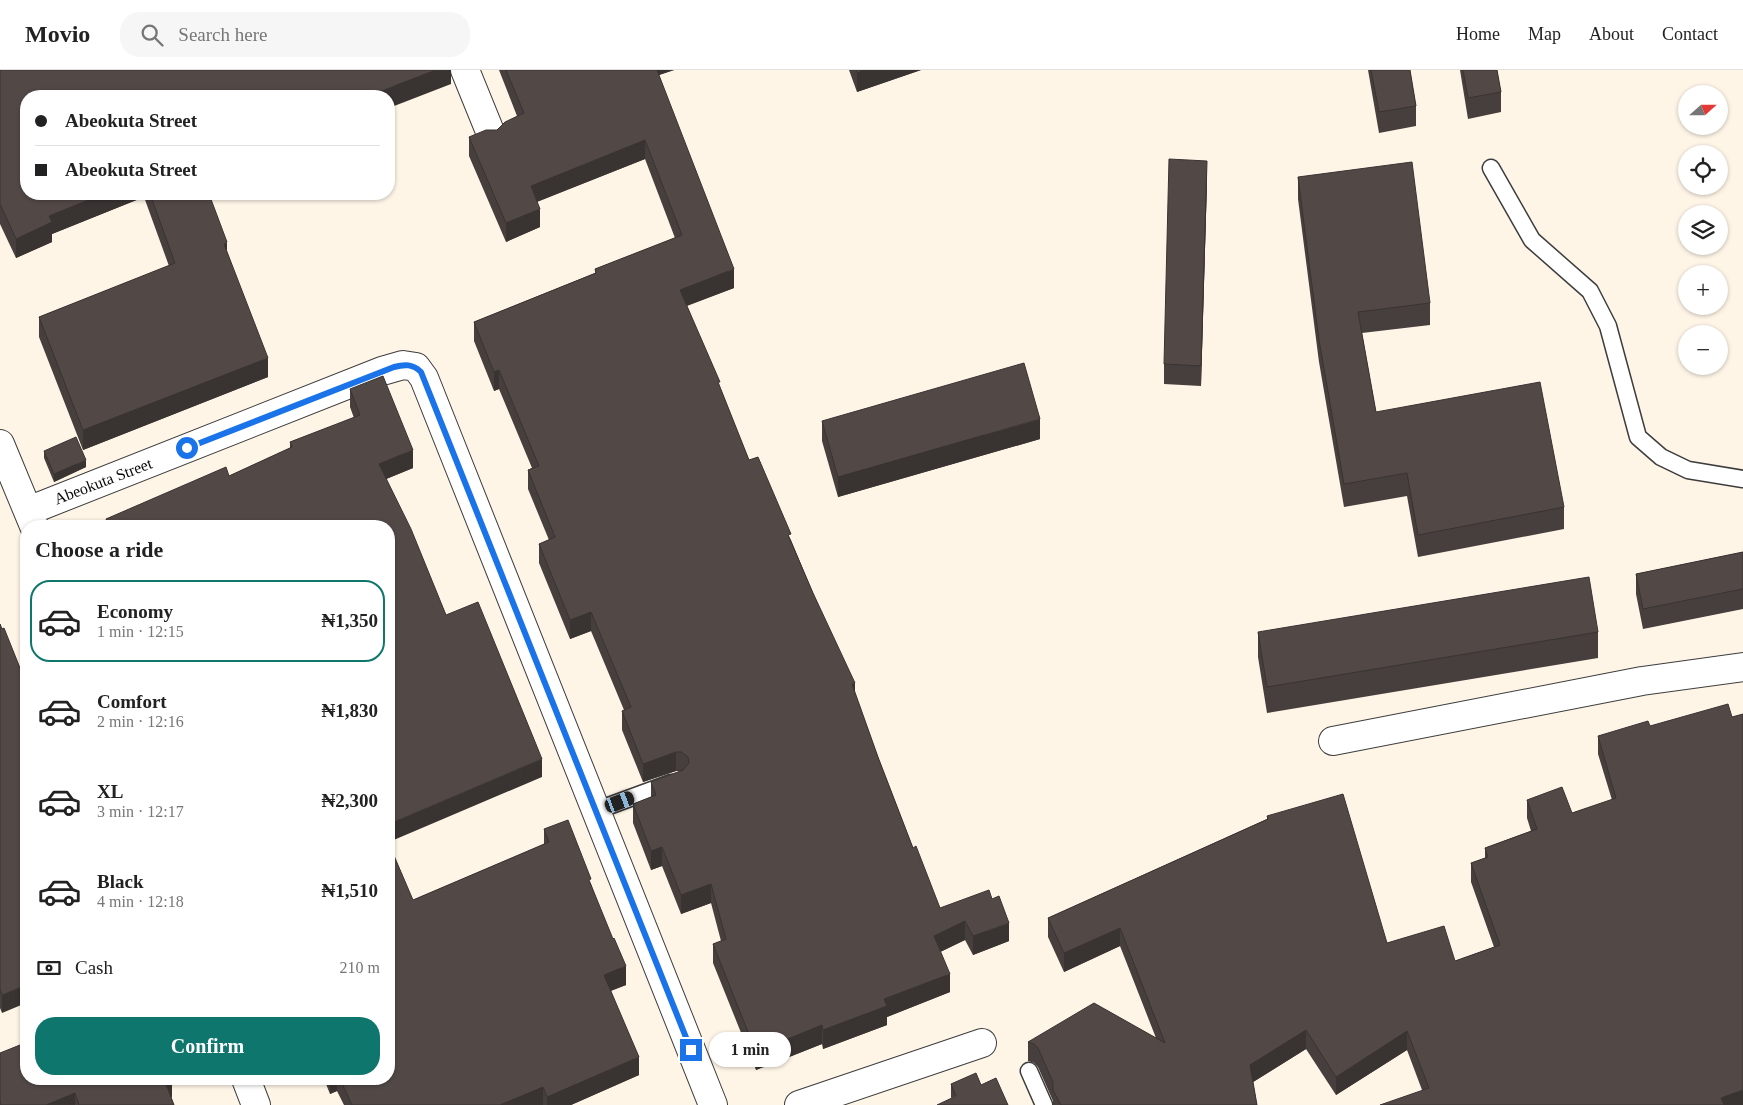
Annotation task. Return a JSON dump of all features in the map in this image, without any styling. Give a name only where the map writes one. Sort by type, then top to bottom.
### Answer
[{"type":"street","points":[[465,70],[491,134]]},
{"type":"street","name":"Abeokuta Street","points":[[30,518],[382,371],[403,365],[416,368],[424,378],[713,1105]]},
{"type":"street","points":[[0,444],[30,518]]},
{"type":"street","points":[[1333,741],[1642,681],[1743,666]]},
{"type":"street","points":[[799,1105],[982,1043]]},
{"type":"street","points":[[248,1085],[256,1105]]},
{"type":"lane","points":[[1491,168],[1532,240],[1590,291],[1608,326],[1638,438],[1661,457],[1688,470],[1743,479]]},
{"type":"lane","points":[[595,811],[679,780]]},
{"type":"lane","points":[[1029,1071],[1044,1105]]},
{"type":"building","points":[[0,70],[436,70],[384,90],[20,90],[20,200],[88,200],[49,216],[52,222],[16,239],[0,204]]},
{"type":"building","points":[[506,70],[657,70],[734,269],[680,290],[720,382],[718,382],[749,460],[758,457],[791,534],[788,535],[855,683],[852,684],[878,757],[913,848],[916,846],[940,908],[989,890],[992,899],[999,896],[1009,923],[973,936],[965,921],[934,936],[950,974],[884,999],[887,1006],[823,1030],[822,1025],[756,1052],[713,944],[726,939],[711,884],[681,895],[662,847],[651,851],[633,804],[656,795],[651,782],[683,770],[689,763],[688,757],[681,752],[676,752],[643,764],[622,711],[631,707],[591,612],[570,620],[539,544],[555,537],[528,470],[539,466],[499,370],[494,372],[474,322],[596,273],[595,269],[682,235],[645,140],[531,186],[540,209],[506,223],[469,137],[486,130],[497,130],[505,122],[524,113]]},
{"type":"building","points":[[1371,70],[1410,70],[1416,106],[1379,112]]},
{"type":"building","points":[[1463,70],[1497,70],[1501,92],[1468,98]]},
{"type":"building","points":[[1169,159],[1207,161],[1201,366],[1164,364]]},
{"type":"building","points":[[1412,162],[1430,303],[1358,312],[1376,412],[1540,382],[1564,507],[1418,535],[1407,473],[1344,484],[1319,340],[1298,177]]},
{"type":"building","points":[[152,200],[211,200],[227,242],[224,244],[268,358],[83,430],[39,317],[175,263]]},
{"type":"building","points":[[1024,363],[1040,419],[838,477],[822,421]]},
{"type":"building","points":[[383,376],[413,450],[379,464],[411,529],[446,615],[478,602],[542,759],[395,821],[395,520],[106,519],[226,467],[229,476],[292,447],[290,442],[360,415],[350,389]]},
{"type":"building","points":[[76,437],[86,460],[54,474],[44,451]]},
{"type":"building","points":[[1743,552],[1743,589],[1643,609],[1636,574]]},
{"type":"building","points":[[1589,577],[1598,632],[1267,687],[1258,632]]},
{"type":"building","points":[[0,624],[2,629],[4,628],[20,668],[20,988],[2,995],[0,990]]},
{"type":"building","points":[[1728,704],[1732,717],[1743,714],[1743,1090],[1721,1098],[1724,1105],[1380,1105],[1429,1088],[1407,1031],[1336,1077],[1306,1030],[1250,1065],[1257,1105],[1061,1105],[1053,1090],[1053,1082],[1038,1048],[1028,1042],[1094,1003],[1165,1043],[1120,928],[1064,953],[1048,918],[1268,819],[1267,816],[1343,794],[1387,943],[1444,926],[1455,961],[1500,945],[1471,863],[1488,857],[1485,848],[1537,829],[1527,800],[1562,787],[1572,813],[1616,798],[1598,736],[1648,721],[1650,726]]},
{"type":"building","points":[[568,820],[591,879],[589,880],[626,966],[604,975],[639,1057],[547,1097],[543,1087],[500,1105],[352,1105],[343,1085],[395,1085],[395,858],[413,900],[549,842],[544,829]]},
{"type":"building","points":[[20,1045],[20,1085],[166,1085],[174,1105],[79,1105],[75,1093],[46,1105],[1,1105],[0,1053]]},
{"type":"building","points":[[976,1073],[981,1085],[996,1078],[1008,1105],[937,1105],[956,1096],[951,1084]]},
{"type":"route","points":[[187,448],[394,367],[410,366],[421,372],[691,1050]]}]
